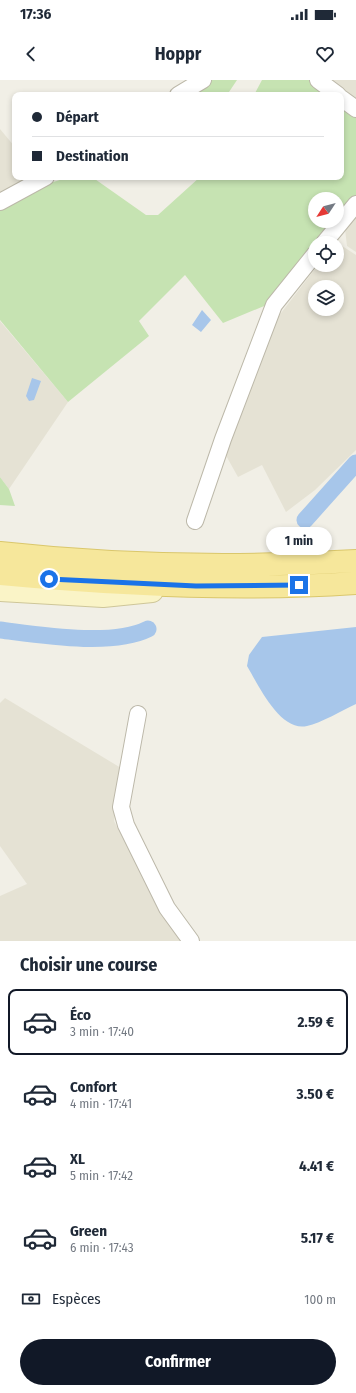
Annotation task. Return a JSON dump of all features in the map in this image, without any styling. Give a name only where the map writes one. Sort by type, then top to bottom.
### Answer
[{"type":"main road","points":[[0,549],[38,557]]},
{"type":"main road","points":[[0,553],[117,563],[234,565],[307,564],[356,561]]},
{"type":"main road","points":[[0,574],[49,579],[196,586],[356,583]]},
{"type":"main road","points":[[0,590],[103,596],[196,586]]},
{"type":"street","points":[[183,92],[203,80]]},
{"type":"street","points":[[318,80],[334,92]]},
{"type":"street","points":[[344,100],[356,109]]},
{"type":"street","points":[[0,202],[40,180]]},
{"type":"street","points":[[330,236],[356,204]]},
{"type":"street","points":[[195,521],[223,439],[274,305],[308,263]]},
{"type":"street","points":[[138,714],[121,807],[126,825],[166,908],[191,941]]},
{"type":"shaded area","points":[[328,80],[356,80],[356,103]]},
{"type":"shaded area","points":[[0,129],[12,143],[12,180],[29,180],[0,196]]},
{"type":"shaded area","points":[[356,213],[356,252],[347,246],[345,229]]},
{"type":"shaded area","points":[[344,247],[356,255],[356,450],[315,490],[286,512],[262,465],[238,477],[224,452],[278,317],[313,272],[344,272]]},
{"type":"shaded area","points":[[0,321],[68,402],[9,489],[0,477]]},
{"type":"shaded area","points":[[5,698],[121,768],[114,821],[154,900],[182,941],[0,941],[0,896],[27,884],[0,846],[0,703]]},
{"type":"green space","points":[[210,80],[237,80],[229,92],[199,92],[200,87]]},
{"type":"green space","points":[[262,80],[309,80],[324,92],[256,92]]},
{"type":"green space","points":[[344,107],[356,116],[356,197],[344,212],[344,192],[308,192],[308,228],[331,228],[324,236],[308,236],[308,256],[269,304],[223,323],[185,275],[139,321],[149,336],[68,402],[0,320],[0,210],[44,185],[60,180],[96,180],[146,215],[158,215],[197,180],[344,180]]},
{"type":"green space","points":[[0,477],[9,489],[15,506],[0,505]]},
{"type":"water","points":[[202,310],[211,320],[201,332],[192,325]]},
{"type":"water","points":[[32,378],[41,381],[34,400],[29,401],[26,396]]},
{"type":"water","points":[[356,627],[356,704],[307,726],[297,726],[288,722],[279,715],[271,706],[247,666],[249,655],[262,637]]},
{"type":"waterway","points":[[305,520],[356,463]]},
{"type":"waterway","points":[[0,630],[55,637],[96,639],[133,634],[148,629]]},
{"type":"route","points":[[49,579],[196,586],[299,585]]}]
